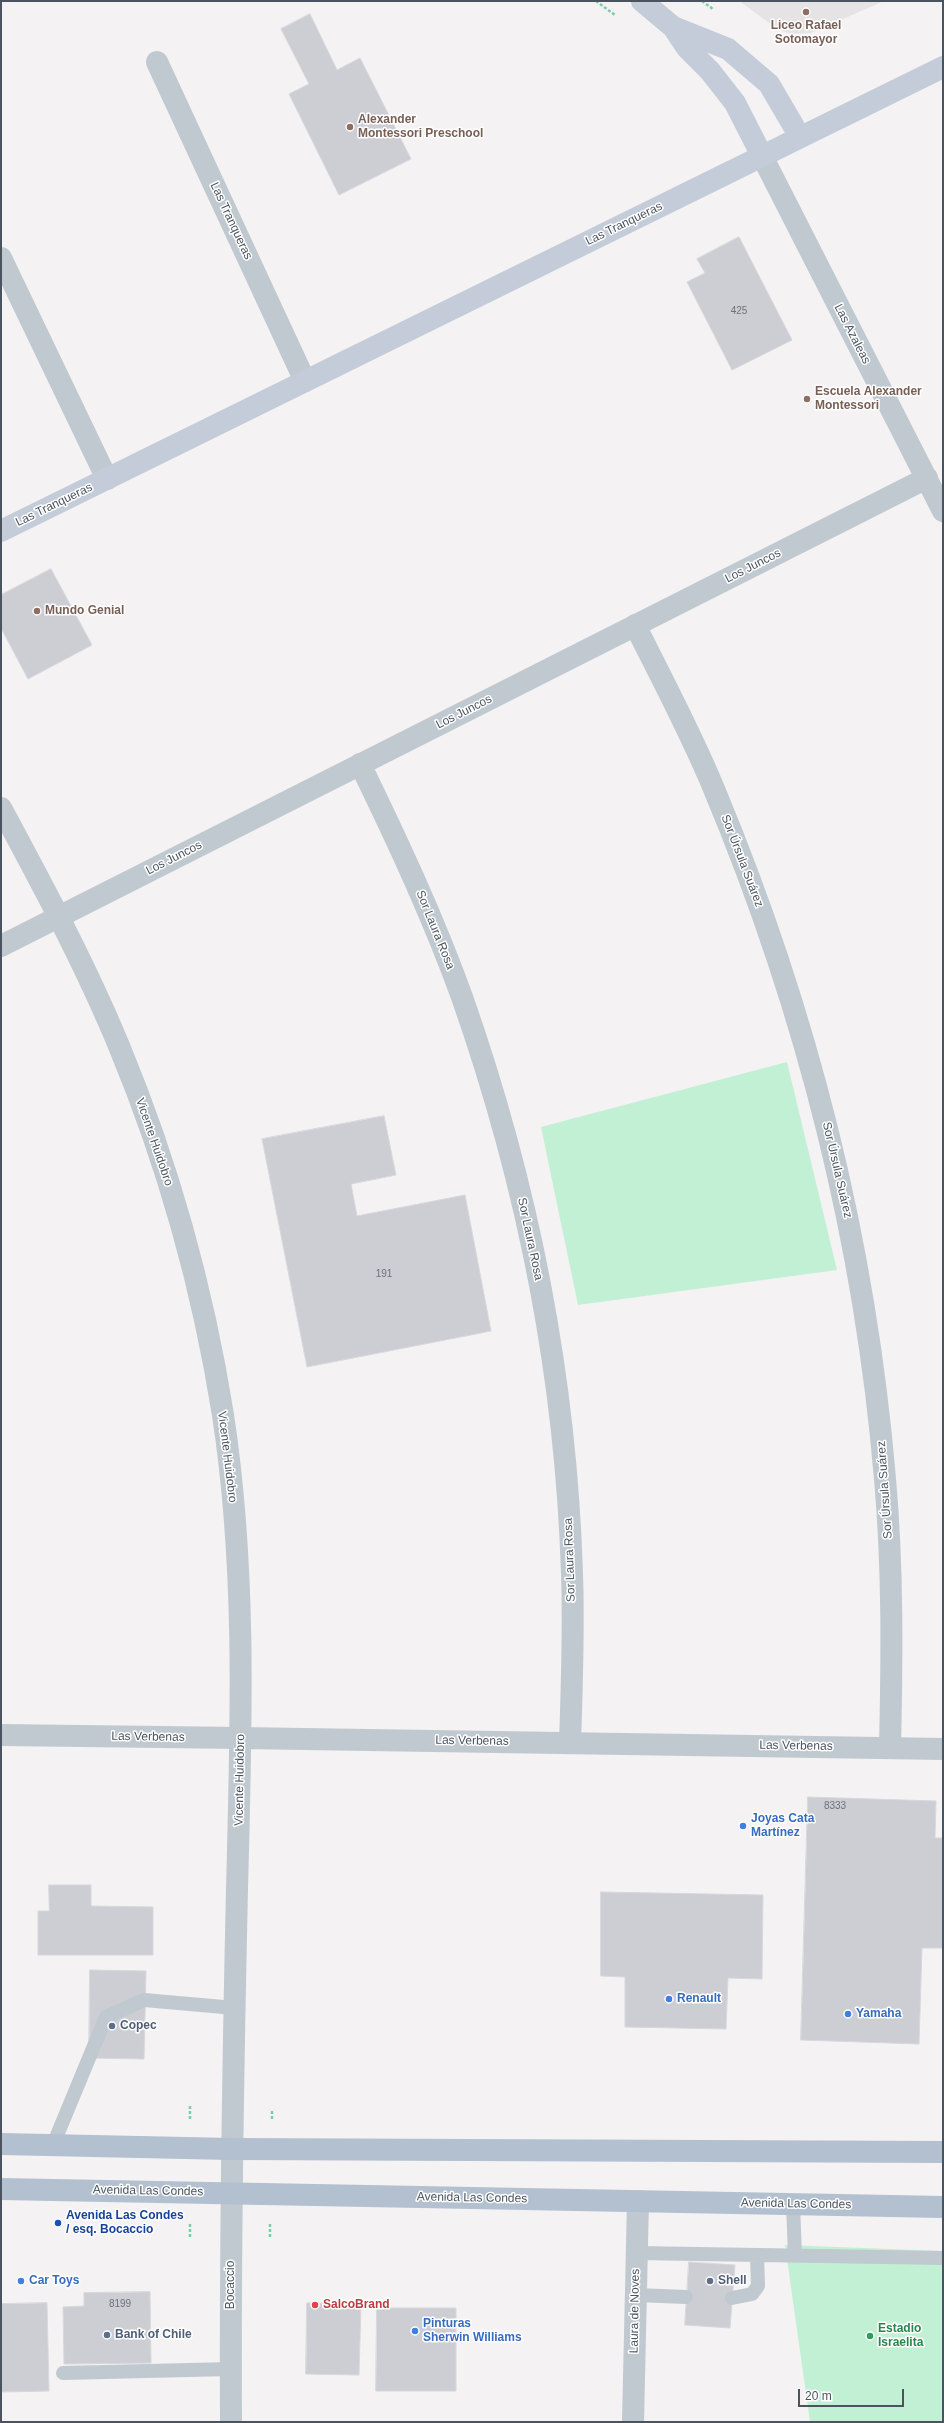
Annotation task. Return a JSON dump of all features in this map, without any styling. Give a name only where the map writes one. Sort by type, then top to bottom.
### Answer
[{"type":"main road","points":[[648,3],[673,27],[687,48],[710,71],[735,103],[762,156]]},
{"type":"main road","points":[[673,27],[728,49],[769,84],[800,137]]},
{"type":"main road","name":"Las Tranqueras","points":[[1,531],[943,67]]},
{"type":"main road","points":[[1,2144],[231,2149],[943,2152]]},
{"type":"main road","name":"Avenida Las Condes","points":[[1,2189],[943,2207]]},
{"type":"street","name":"Las Tranqueras","points":[[157,62],[306,380]]},
{"type":"street","name":"Las Azaleas","points":[[762,156],[943,511]]},
{"type":"street","name":"Las Tranqueras","points":[[1,258],[107,479]]},
{"type":"street","name":"Los Juncos","points":[[1,946],[927,478]]},
{"type":"street","name":"Sor Úrsula Suárez","points":[[635,625],[713,787],[746,870],[782,969],[827,1126],[847,1214],[863,1302],[877,1398],[891,1569],[890,1748]]},
{"type":"street","name":"Sor Laura Rosa","points":[[360,764],[400,847],[431,917],[461,996],[488,1076],[511,1157],[531,1239],[559,1406],[567,1490],[572,1574],[573,1658],[570,1742]]},
{"type":"street","name":"Vicente Huidobro","points":[[1,808],[59,916],[120,1047],[146,1115],[170,1187],[207,1334],[223,1415],[233,1497],[240,1579],[242,1667],[231,2149]]},
{"type":"street","name":"Las Verbenas","points":[[1,1735],[570,1742],[943,1749]]},
{"type":"street","name":"Bocaccio","points":[[231,2149],[231,2422]]},
{"type":"street","name":"Laura de Noves","points":[[634,2422],[638,2201]]},
{"type":"lane","points":[[54,2145],[106,2017],[144,2000],[235,2008]]},
{"type":"lane","points":[[793,2204],[795,2256]]},
{"type":"lane","points":[[636,2253],[943,2258]]},
{"type":"lane","points":[[732,2298],[752,2294],[758,2286],[757,2256]]},
{"type":"lane","points":[[636,2295],[686,2297]]},
{"type":"lane","points":[[62,2373],[231,2369]]},
{"type":"shaded area","name":"Liceo Rafael Sotomayor","points":[[739,1],[884,1],[811,33],[792,34],[779,30]]},
{"type":"green space","points":[[787,1062],[837,1270],[578,1305],[541,1127]]},
{"type":"green space","name":"Estadio Israelita","points":[[785,2245],[943,2251],[943,2422],[810,2422]]},
{"type":"building","name":"Alexander Montessori Preschool","points":[[310,14],[337,70],[360,58],[411,159],[339,195],[289,94],[309,84],[281,29]]},
{"type":"building","points":[[739,237],[792,340],[732,370],[687,282],[705,273],[697,259]]},
{"type":"building","name":"Mundo Genial","points":[[51,569],[92,645],[28,679],[1,628],[1,595]]},
{"type":"building","points":[[384,1116],[396,1175],[351,1184],[357,1216],[465,1195],[491,1331],[307,1367],[262,1139]]},
{"type":"building","points":[[808,1797],[936,1801],[935,1838],[943,1838],[943,1948],[922,1948],[919,2044],[801,2040]]},
{"type":"building","points":[[49,1885],[91,1885],[91,1906],[153,1907],[153,1955],[38,1955],[38,1911],[49,1911]]},
{"type":"building","points":[[601,1892],[763,1895],[762,1979],[728,1978],[726,2029],[625,2027],[625,1977],[601,1976]]},
{"type":"building","points":[[90,1970],[146,1971],[144,2059],[89,2058]]},
{"type":"building","name":"Shell","points":[[689,2262],[735,2265],[730,2328],[685,2325]]},
{"type":"building","name":"Bank of Chile","points":[[150,2292],[151,2363],[64,2364],[63,2307],[84,2306],[84,2293]]},
{"type":"building","points":[[47,2303],[49,2391],[1,2392],[1,2304]]},
{"type":"building","points":[[307,2303],[361,2304],[359,2375],[306,2374]]},
{"type":"building","points":[[377,2308],[456,2308],[456,2391],[376,2391]]},
{"type":"place","name":"Liceo Rafael Sotomayor","points":[[806,12]]},
{"type":"place","name":"Alexander Montessori Preschool","points":[[350,127]]},
{"type":"place","name":"Escuela Alexander Montessori","points":[[807,399]]},
{"type":"place","name":"Mundo Genial","points":[[37,611]]},
{"type":"place","name":"Joyas Cata Martínez","points":[[743,1826]]},
{"type":"place","name":"Renault","points":[[669,1999]]},
{"type":"place","name":"Yamaha","points":[[848,2014]]},
{"type":"place","name":"Copec","points":[[112,2026]]},
{"type":"place","name":"Avenida Las Condes / esq. Bocaccio","points":[[58,2223]]},
{"type":"place","name":"Car Toys","points":[[21,2281]]},
{"type":"place","name":"Shell","points":[[710,2281]]},
{"type":"place","name":"SalcoBrand","points":[[315,2305]]},
{"type":"place","name":"Pinturas Sherwin Williams","points":[[415,2331]]},
{"type":"place","name":"Bank of Chile","points":[[107,2335]]},
{"type":"place","name":"Estadio Israelita","points":[[870,2336]]}]
